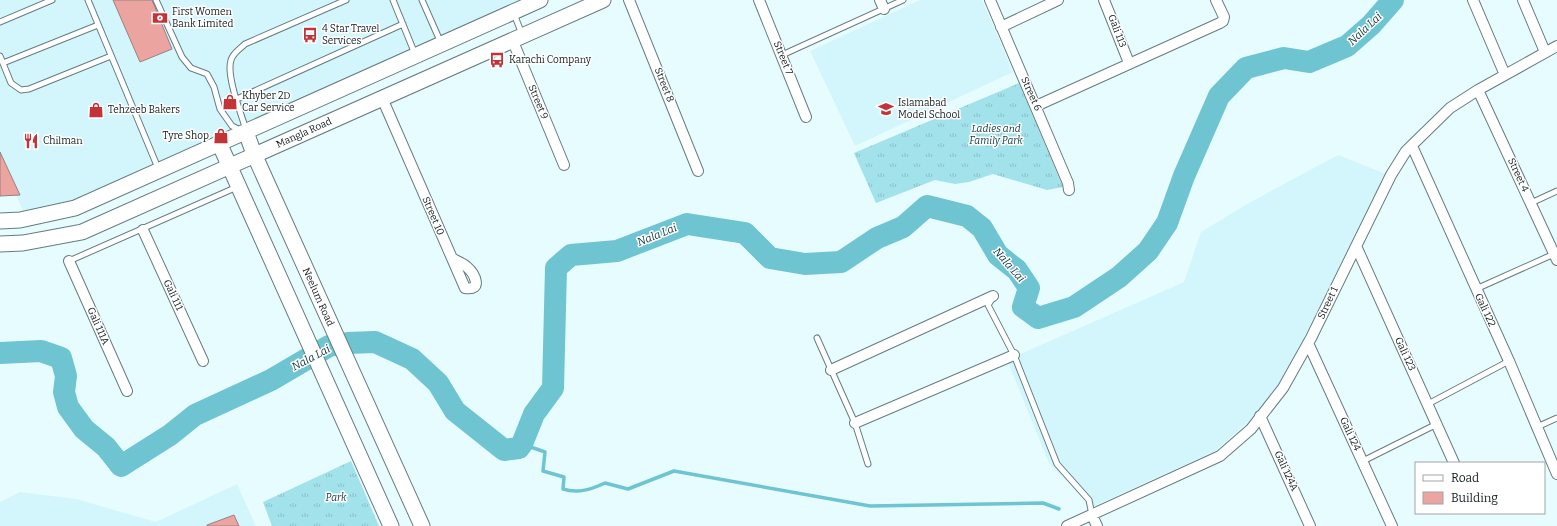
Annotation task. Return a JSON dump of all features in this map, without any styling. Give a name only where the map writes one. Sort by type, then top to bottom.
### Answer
[{"type":"main road","points":[[0,221],[20,220],[75,208],[220,145],[540,0]]},
{"type":"main road","name":"Mangla Road","points":[[0,244],[23,243],[82,232],[229,167],[254,154],[603,0]]},
{"type":"main road","name":"Neelum Road","points":[[246,132],[254,154],[422,526]]},
{"type":"main road","points":[[220,145],[229,167],[240,186],[391,526]]},
{"type":"street","name":"Street 8","points":[[629,0],[698,170]]},
{"type":"street","name":"Street 7","points":[[759,0],[806,117]]},
{"type":"street","name":"Street 6","points":[[990,0],[1036,106],[1068,183],[1069,190]]},
{"type":"street","points":[[1001,27],[1058,0]]},
{"type":"street","name":"Gali 113","points":[[1104,0],[1129,63]]},
{"type":"street","points":[[1036,106],[1220,23],[1223,21],[1224,17],[1216,0]]},
{"type":"street","points":[[1473,0],[1504,75]]},
{"type":"street","points":[[1523,0],[1545,52]]},
{"type":"street","name":"Street 9","points":[[517,37],[564,165]]},
{"type":"street","name":"Street 1","points":[[1067,526],[1220,456],[1251,428],[1283,388],[1308,343],[1391,175],[1412,146],[1450,108],[1478,90],[1557,46]]},
{"type":"street","name":"Street 4","points":[[1478,90],[1556,257]]},
{"type":"street","name":"Street 10","points":[[382,98],[465,288],[469,289],[474,286],[476,276],[468,267],[452,259]]},
{"type":"street","name":"Gali 122","points":[[1412,146],[1557,474]]},
{"type":"street","name":"Gali 111","points":[[142,230],[203,361]]},
{"type":"street","name":"Gali 123","points":[[1356,246],[1454,462]]},
{"type":"street","name":"Gali 111A","points":[[69,261],[127,391]]},
{"type":"street","points":[[831,370],[993,296]]},
{"type":"street","name":"Gali 124","points":[[1308,343],[1392,526]]},
{"type":"street","points":[[855,423],[1014,355]]},
{"type":"street","name":"Gali 124A","points":[[1260,416],[1310,526]]},
{"type":"street","points":[[1092,515],[1097,526]]},
{"type":"lane","points":[[0,22],[52,0]]},
{"type":"lane","points":[[88,0],[159,171]]},
{"type":"lane","points":[[156,0],[182,57],[191,68],[207,74],[214,87],[220,109],[232,126],[246,132]]},
{"type":"lane","points":[[246,132],[229,72],[231,60],[237,51],[245,44],[346,0]]},
{"type":"lane","points":[[393,0],[416,56]]},
{"type":"lane","points":[[422,0],[442,45]]},
{"type":"lane","points":[[782,55],[882,4],[903,0]]},
{"type":"lane","points":[[513,13],[517,37]]},
{"type":"lane","points":[[237,98],[403,24]]},
{"type":"lane","points":[[3,63],[98,25]]},
{"type":"lane","points":[[0,56],[11,83],[21,90],[29,89],[111,56]]},
{"type":"lane","points":[[69,261],[240,186]]},
{"type":"lane","points":[[1531,203],[1557,191]]},
{"type":"lane","points":[[1476,289],[1556,257]]},
{"type":"lane","points":[[993,296],[988,305],[1014,355],[1057,464],[1089,500],[1092,515]]},
{"type":"lane","points":[[817,338],[855,423],[868,464]]},
{"type":"lane","points":[[1428,404],[1508,361]]},
{"type":"lane","points":[[1536,427],[1557,418]]},
{"type":"lane","points":[[1363,461],[1437,424]]},
{"type":"shaded area","points":[[0,0],[536,0],[30,227],[0,158]]},
{"type":"shaded area","name":"Islamabad Model School","points":[[920,0],[982,0],[1013,72],[855,146],[810,51]]},
{"type":"shaded area","points":[[1338,155],[1386,174],[1302,341],[1279,383],[1258,413],[1215,451],[1092,507],[1049,463],[1007,360],[1184,282],[1201,232],[1247,204]]},
{"type":"shaded area","points":[[237,484],[256,526],[0,526],[0,502],[20,492],[76,499],[156,522]]},
{"type":"green space","name":"Ladies and Family Park","points":[[1019,83],[1063,187],[1047,190],[993,174],[969,182],[955,184],[935,180],[876,203],[854,153]]},
{"type":"green space","name":"Park","points":[[351,461],[379,526],[272,526],[263,502]]},
{"type":"building","points":[[113,0],[152,0],[172,49],[140,62]]},
{"type":"building","points":[[0,152],[20,195],[0,196]]},
{"type":"building","points":[[234,515],[239,526],[207,526],[207,525]]},
{"type":"waterway","name":"Nala Lai","points":[[0,353],[41,351],[61,358],[66,376],[64,392],[68,407],[84,429],[106,447],[121,466],[170,435],[195,415],[271,380],[329,346],[348,343],[375,342],[412,359],[438,383],[455,411],[504,450],[519,448],[534,414],[553,388],[556,268],[571,255],[617,251],[687,224],[745,233],[770,258],[805,264],[841,262],[877,238],[903,227],[927,206],[967,216],[982,228],[998,255],[1017,270],[1029,288],[1023,307],[1038,318],[1074,307],[1119,277],[1148,251],[1167,223],[1184,176],[1219,96],[1246,68],[1284,58],[1309,62],[1347,46],[1371,25],[1393,0]]},
{"type":"waterway","points":[[522,444],[545,452],[543,471],[564,477],[563,489],[574,491],[585,490],[605,483],[628,489],[674,471],[870,506],[1043,503],[1059,509]]},
{"type":"place","name":"First Women Bank Limited","points":[[160,18]]},
{"type":"place","name":"4 Star Travel Services","points":[[310,35]]},
{"type":"place","name":"Karachi Company","points":[[497,60]]},
{"type":"place","name":"Khyber 2D Car Service","points":[[230,102]]},
{"type":"place","name":"Islamabad Model School","points":[[886,109]]},
{"type":"place","name":"Tehzeeb Bakers","points":[[96,110]]},
{"type":"place","name":"Tyre Shop","points":[[221,136]]},
{"type":"place","name":"Chilman","points":[[31,141]]}]
